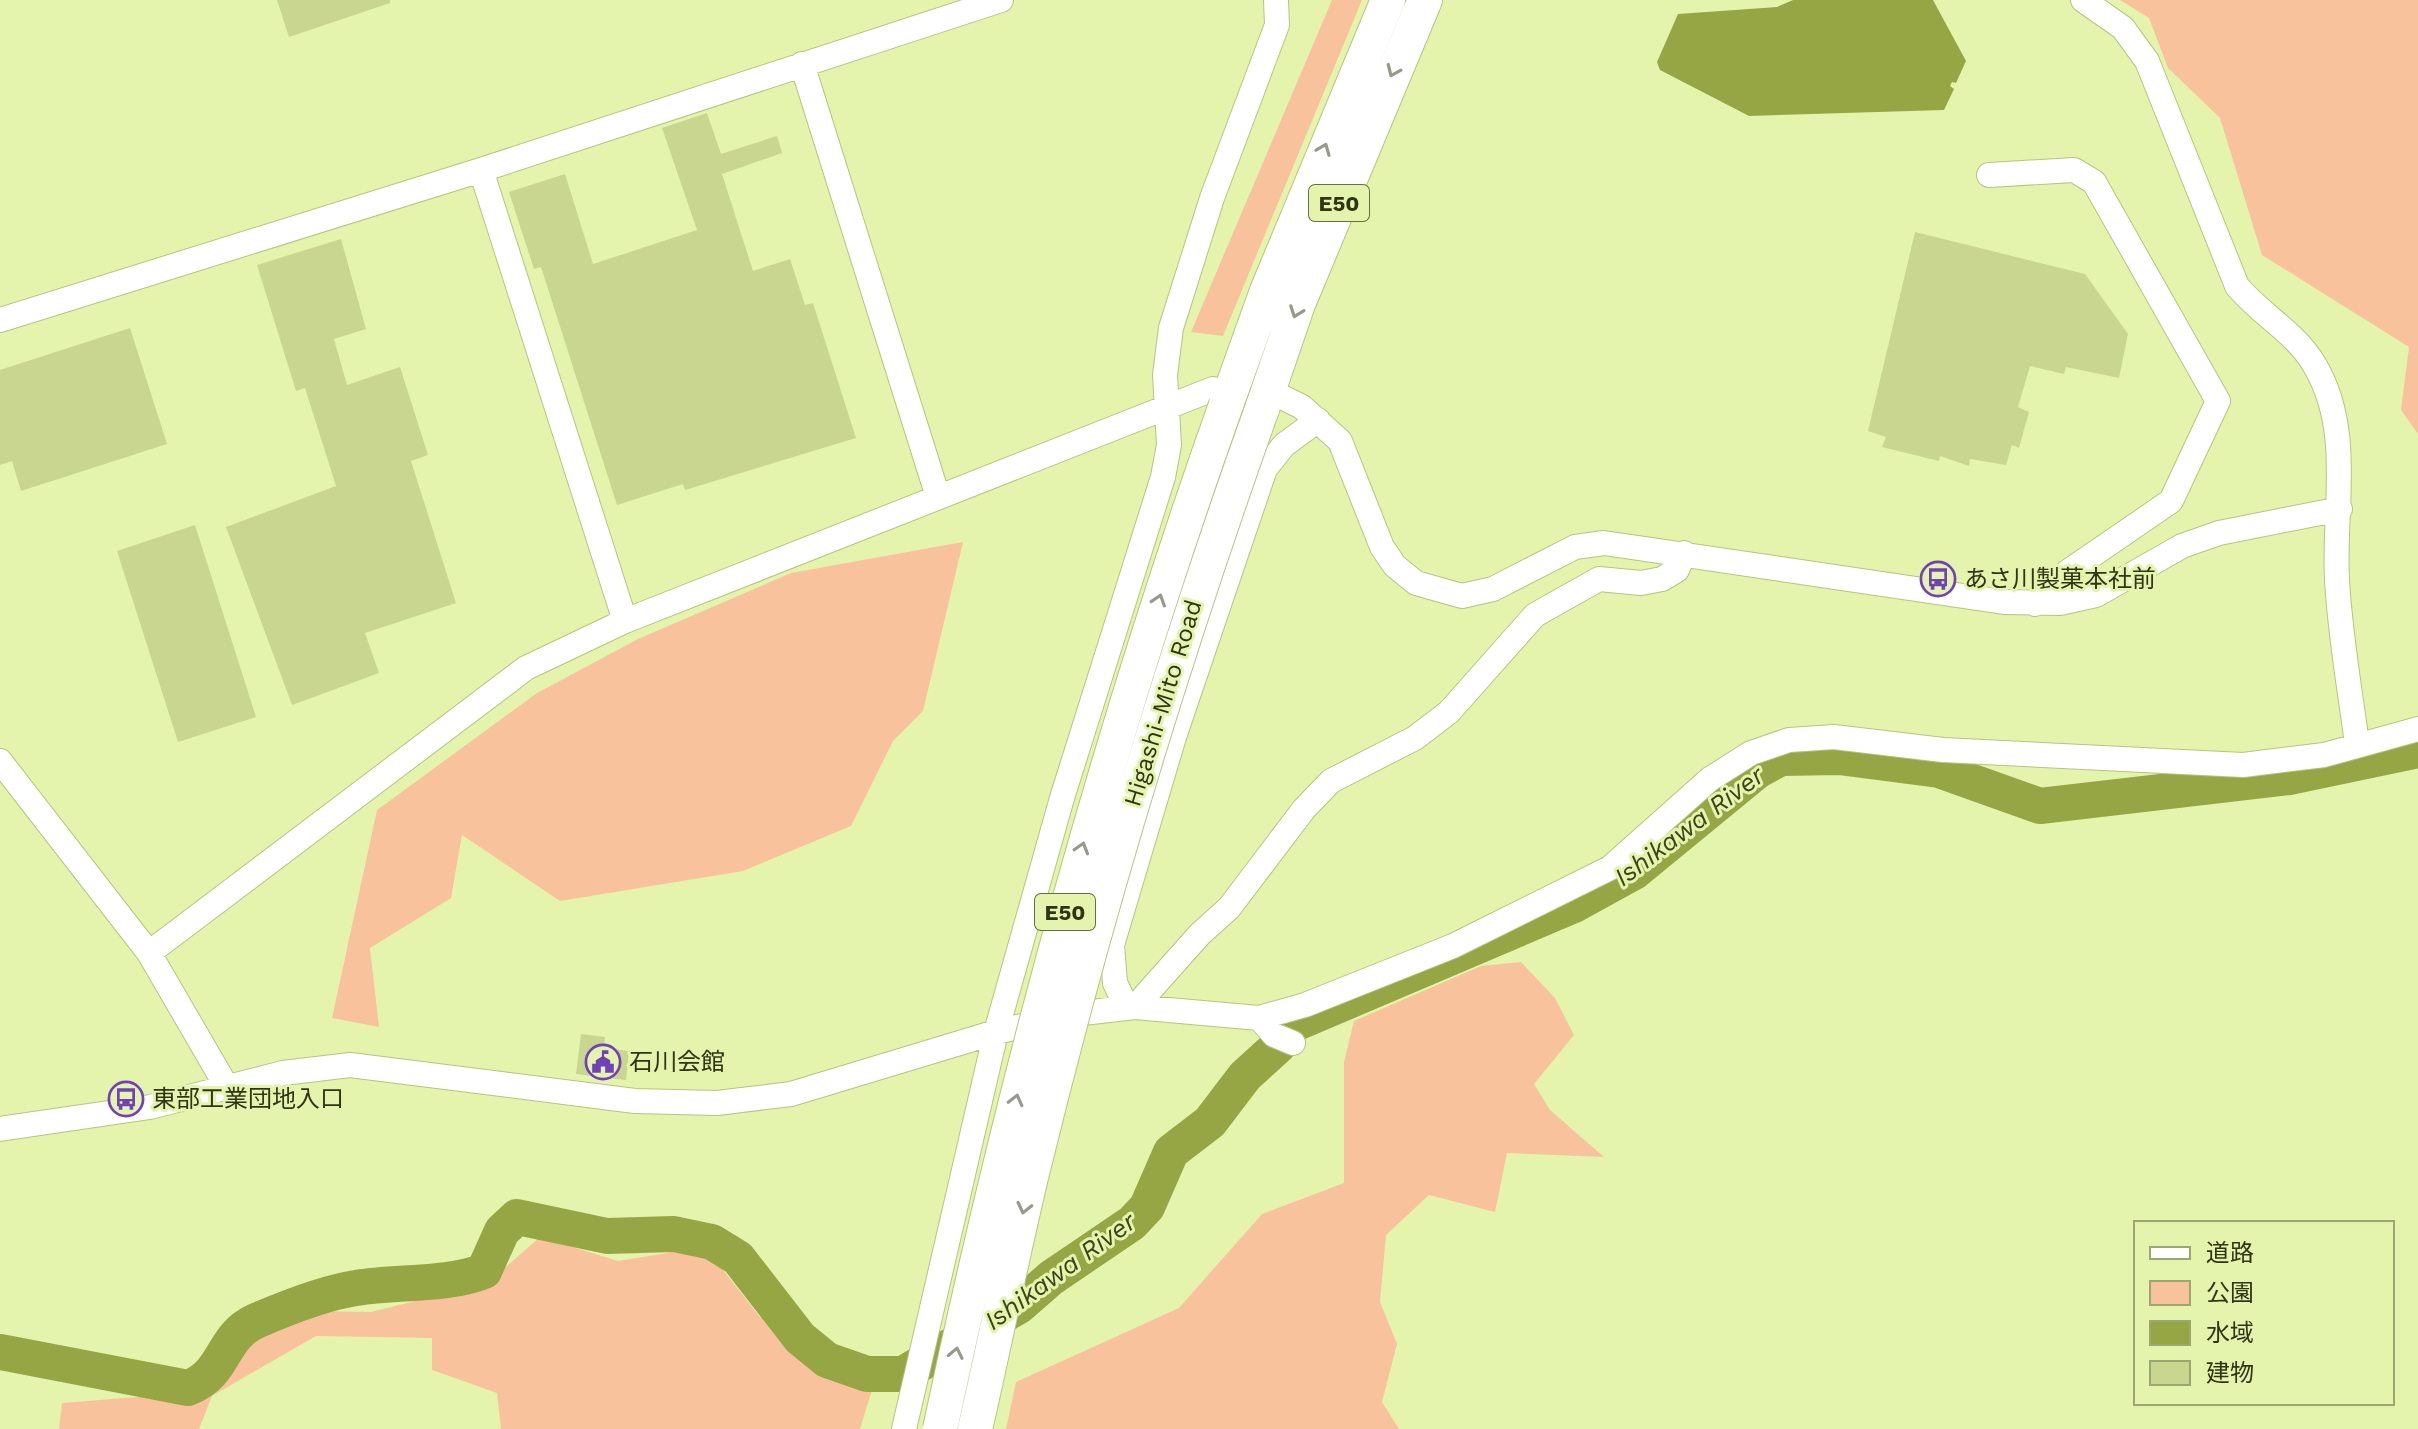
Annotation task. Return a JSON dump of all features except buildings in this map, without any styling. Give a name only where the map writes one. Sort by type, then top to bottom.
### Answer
[{"type":"highway","name":"Higashi-Mito Road","points":[[940,1429],[977,1259],[1074,875],[1220,397],[1388,0]]},
{"type":"highway","name":"Higashi-Mito Road","points":[[975,1429],[1033,1168],[1108,885],[1186,626],[1272,403],[1309,276],[1425,0]]},
{"type":"street","points":[[0,320],[481,170],[1001,0]]},
{"type":"street","points":[[2083,0],[2123,28],[2147,61],[2237,286],[2253,306],[2297,342],[2315,366],[2329,405],[2340,455],[2337,579],[2357,744]]},
{"type":"street","points":[[905,1424],[996,1032],[1062,798],[1163,477],[1169,445],[1165,354],[1171,328],[1212,198],[1277,25],[1281,3]]},
{"type":"street","points":[[802,64],[938,497]]},
{"type":"street","points":[[481,170],[625,621]]},
{"type":"street","points":[[1989,175],[2074,170],[2094,182],[2218,401],[2171,501],[2069,571],[2045,590],[2035,604]]},
{"type":"street","points":[[149,953],[495,688],[526,668],[625,621],[1166,405],[1220,397]]},
{"type":"street","points":[[1272,403],[1318,420],[1340,441],[1382,547],[1395,566],[1416,583],[1462,596],[1493,589],[1575,547],[1604,543],[2035,604],[2096,595],[2182,546],[2219,533],[2340,509]]},
{"type":"street","points":[[1131,1008],[1115,983],[1112,945],[1174,737],[1265,469],[1284,445],[1318,420]]},
{"type":"street","points":[[1131,1008],[1200,934],[1229,908],[1304,809],[1331,781],[1415,738],[1449,712],[1535,615],[1599,579],[1641,583],[1662,579],[1677,570],[1684,553]]},
{"type":"street","points":[[0,1129],[98,1116],[228,1089],[283,1073],[350,1065],[635,1101],[717,1103],[791,1094],[996,1032],[1074,1014],[1131,1008],[1275,1032],[1305,1005],[1453,946],[1610,868],[1710,779],[1751,753],[1789,740],[1834,737],[1943,750],[2062,759],[2243,765],[2324,755],[2418,729]]},
{"type":"street","points":[[0,761],[149,953],[228,1089]]},
{"type":"green space","points":[[1332,0],[1362,0],[1223,336],[1191,332]]},
{"type":"green space","points":[[2120,0],[2418,0],[2418,434],[2401,410],[2409,347],[2262,255],[2220,118],[2168,68],[2149,18]]},
{"type":"green space","points":[[963,542],[923,711],[893,741],[851,826],[743,871],[560,901],[462,835],[451,898],[370,948],[379,1027],[332,1018],[377,810],[537,693],[638,639],[791,573]]},
{"type":"green space","points":[[1521,962],[1555,998],[1574,1035],[1534,1084],[1550,1110],[1604,1157],[1507,1153],[1495,1212],[1429,1195],[1386,1235],[1380,1302],[1397,1344],[1382,1402],[1399,1429],[1006,1429],[1016,1382],[1179,1308],[1262,1214],[1344,1183],[1344,1062],[1354,1021],[1481,966]]},
{"type":"green space","points":[[540,1237],[618,1261],[705,1247],[760,1317],[872,1390],[860,1429],[501,1429],[497,1393],[432,1370],[432,1338],[316,1336],[212,1396],[199,1429],[59,1429],[62,1403],[200,1392],[239,1348],[307,1311],[371,1312],[448,1293],[501,1271]]},
{"type":"water","points":[[1793,0],[1933,0],[1966,61],[1956,83],[1952,82],[1950,86],[1954,89],[1944,110],[1749,116],[1660,70],[1657,62],[1678,14],[1777,7]]},
{"type":"waterway","name":"Ishikawa River","points":[[0,1352],[188,1388],[210,1373],[244,1328],[280,1311],[343,1290],[454,1279],[484,1271],[502,1231],[517,1217],[607,1236],[674,1234],[712,1242],[738,1258],[800,1338],[827,1360],[867,1374],[903,1374],[1019,1306],[1051,1278],[1132,1223],[1147,1207],[1171,1152],[1210,1122],[1245,1076],[1278,1046],[1292,1025],[1574,905],[1634,872],[1757,771],[1781,758],[1839,757],[1939,770],[2040,806],[2290,777],[2418,750]]},
{"type":"place","name":"あさ川製菓本社前","points":[[1938,579]]},
{"type":"place","name":"石川会館","points":[[603,1062]]},
{"type":"place","name":"東部工業団地入口","points":[[126,1099]]}]
